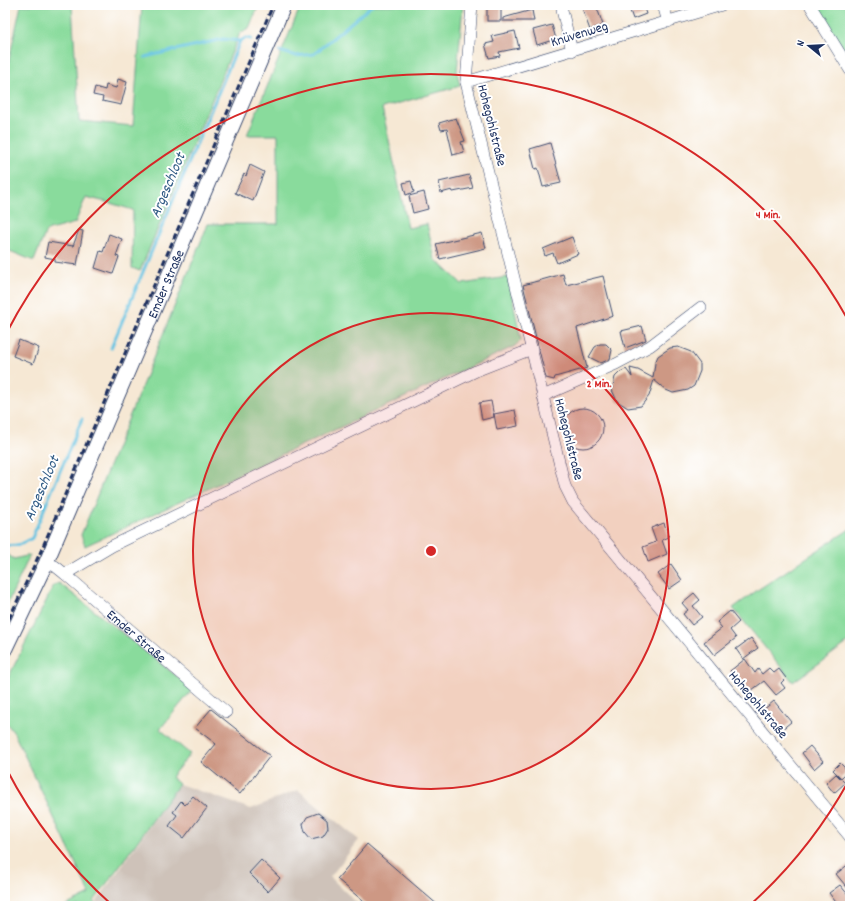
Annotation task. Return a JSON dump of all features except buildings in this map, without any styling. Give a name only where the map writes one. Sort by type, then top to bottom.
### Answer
[{"type":"main road","name":"Emder Straße","points":[[5,649],[46,563],[284,5]]},
{"type":"street","name":"Hohegohlstraße","points":[[472,5],[466,82],[564,486],[573,502],[850,837]]},
{"type":"street","points":[[663,5],[668,22]]},
{"type":"street","name":"Knüvenweg","points":[[466,82],[722,5]]},
{"type":"street","points":[[810,5],[850,70]]},
{"type":"street","points":[[562,10],[572,51]]},
{"type":"street","points":[[543,396],[616,364],[650,346],[702,307]]},
{"type":"street","points":[[65,574],[112,546],[476,370],[532,349]]},
{"type":"street","name":"Emder Straße","points":[[46,563],[55,566],[65,574],[226,712]]},
{"type":"shaded area","points":[[179,784],[251,809],[298,790],[359,840],[330,877],[360,906],[96,906],[95,904]]},
{"type":"green space","points":[[21,5],[72,5],[79,121],[133,126],[142,5],[259,5],[249,28],[240,33],[140,271],[132,268],[133,210],[86,197],[75,223],[46,231],[34,261],[5,249],[5,78]]},
{"type":"green space","points":[[301,5],[463,5],[457,72],[460,86],[382,108],[408,228],[427,224],[435,259],[462,284],[508,277],[521,340],[515,346],[85,546],[81,535],[208,224],[278,224],[278,135],[247,135]]},
{"type":"green space","points":[[815,5],[850,5],[850,60]]},
{"type":"green space","points":[[850,529],[850,641],[793,682],[733,608]]},
{"type":"green space","points":[[5,553],[14,559],[30,555],[5,609]]},
{"type":"green space","points":[[59,583],[193,689],[160,729],[190,754],[171,777],[179,784],[94,901],[96,906],[65,906],[90,894],[14,733],[5,721],[5,684],[54,585]]},
{"type":"waterway","name":"Argeschloot","points":[[279,51],[296,56],[314,54],[372,5]]},
{"type":"waterway","name":"Argeschloot","points":[[111,348],[240,41],[246,38],[251,39]]},
{"type":"waterway","points":[[145,57],[223,39],[240,41]]},
{"type":"waterway","name":"Argeschloot","points":[[5,545],[13,546],[26,542],[32,538],[82,419]]},
{"type":"railway","points":[[5,627],[41,551],[273,5]]}]
